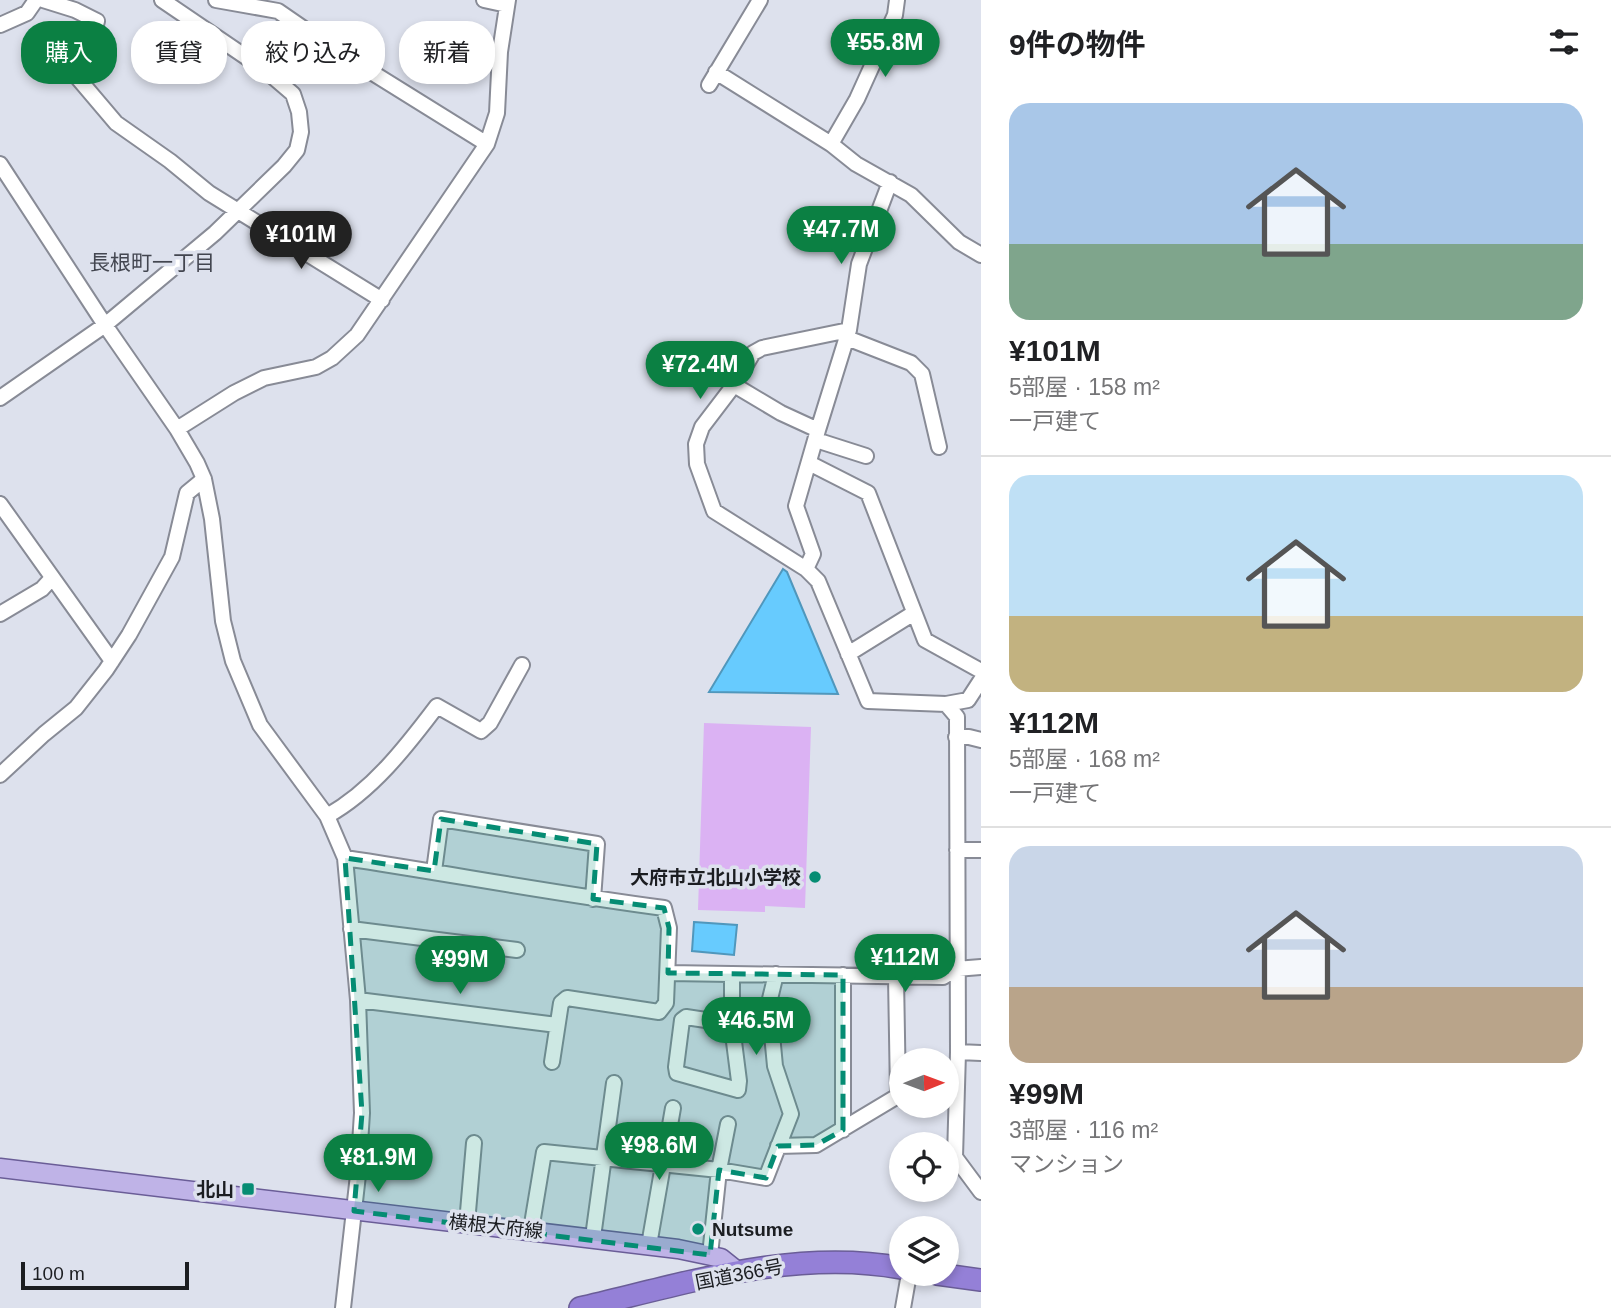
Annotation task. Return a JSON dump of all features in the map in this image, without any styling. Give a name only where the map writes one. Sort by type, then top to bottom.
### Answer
[{"type":"highway","name":"国道366号","points":[[580,1308],[736,1270],[833,1262],[889,1267]]},
{"type":"highway","points":[[959,1277],[981,1280]]},
{"type":"main road","name":"横根大府線","points":[[0,1168],[593,1237],[710,1255],[721,1258],[736,1270]]},
{"type":"street","points":[[0,25],[27,13],[36,0]]},
{"type":"street","points":[[43,0],[75,10],[97,21],[70,64],[71,70],[116,123],[170,161],[209,193],[382,300]]},
{"type":"street","points":[[0,398],[105,325],[238,211],[297,150],[301,132],[299,112],[293,94],[265,70],[162,0]]},
{"type":"street","points":[[216,0],[278,11],[487,144]]},
{"type":"street","points":[[177,429],[234,393],[264,378],[316,367],[332,358],[357,335],[487,144],[497,113],[500,52],[507,2],[484,0]]},
{"type":"street","points":[[760,0],[713,78],[831,144],[856,163],[911,195],[959,242],[981,255]]},
{"type":"street","points":[[831,144],[857,99],[895,15],[897,0]]},
{"type":"street","points":[[0,164],[4,180],[177,429],[204,480],[212,519],[223,621],[233,661],[268,739],[327,817],[345,858],[358,1000],[362,1113],[355,1211],[343,1308]]},
{"type":"street","points":[[806,569],[813,554],[796,506],[848,334],[859,264],[890,182]]},
{"type":"street","points":[[939,447],[922,374],[911,363],[848,334],[762,348],[753,353],[734,385],[702,427],[696,444],[696,464],[714,511],[806,569],[818,581],[868,701],[946,704],[968,700],[981,680]]},
{"type":"street","points":[[734,385],[817,435],[866,456]]},
{"type":"street","points":[[808,463],[868,493],[925,640],[981,671]]},
{"type":"street","points":[[0,775],[76,708],[112,661],[172,557],[187,493],[204,480]]},
{"type":"street","points":[[0,504],[112,661]]},
{"type":"street","points":[[0,614],[42,589],[52,578]]},
{"type":"street","points":[[848,654],[914,613]]},
{"type":"street","points":[[327,817],[359,796],[413,738],[436,706],[481,731],[490,723],[522,665]]},
{"type":"street","points":[[946,704],[957,717],[957,1048]]},
{"type":"street","points":[[957,737],[981,740]]},
{"type":"street","points":[[434,871],[441,819],[597,844],[593,899]]},
{"type":"street","points":[[957,850],[981,850]]},
{"type":"street","points":[[345,858],[593,899],[664,908],[669,928],[666,1003],[659,1012],[567,998],[561,1003],[552,1062]]},
{"type":"street","points":[[351,929],[517,950]]},
{"type":"street","points":[[668,973],[896,977],[943,976],[956,969],[981,967]]},
{"type":"street","points":[[732,974],[732,1024],[738,1090],[677,1073],[682,1020],[686,1017],[732,1024]]},
{"type":"street","points":[[531,1230],[544,1152],[719,1170],[766,1178],[792,1114],[775,1066],[769,1003],[776,974]]},
{"type":"street","points":[[843,975],[843,1130]]},
{"type":"street","points":[[896,977],[898,1048]]},
{"type":"street","points":[[358,1000],[557,1025]]},
{"type":"street","points":[[959,1052],[981,1053]]},
{"type":"street","points":[[593,1237],[614,1083]]},
{"type":"street","points":[[778,1146],[816,1145],[889,1101]]},
{"type":"street","points":[[649,1245],[673,1108]]},
{"type":"street","points":[[953,1118],[955,1157],[981,1192]]},
{"type":"street","points":[[710,1255],[727,1124]]},
{"type":"street","points":[[467,1223],[474,1143]]},
{"type":"street","points":[[903,1308],[907,1286]]},
{"type":"highlighted area","points":[[441,819],[597,844],[593,899],[664,908],[669,928],[668,973],[843,975],[843,1130],[816,1145],[778,1146],[766,1178],[719,1170],[710,1255],[354,1211],[362,1113],[345,858],[434,871]]},
{"type":"shaded area","points":[[704,723],[811,727],[805,908],[765,906],[765,912],[698,910]]},
{"type":"water","points":[[783,569],[787,572],[838,694],[709,692]]},
{"type":"water","points":[[694,922],[737,925],[734,955],[692,951]]},
{"type":"place","name":"大府市立北山小学校","points":[[815,877]]},
{"type":"place","name":"北山","points":[[248,1189]]},
{"type":"place","name":"Nutsume","points":[[698,1229]]},
{"type":"district","name":"長根町一丁目","points":[[152,263]]}]
